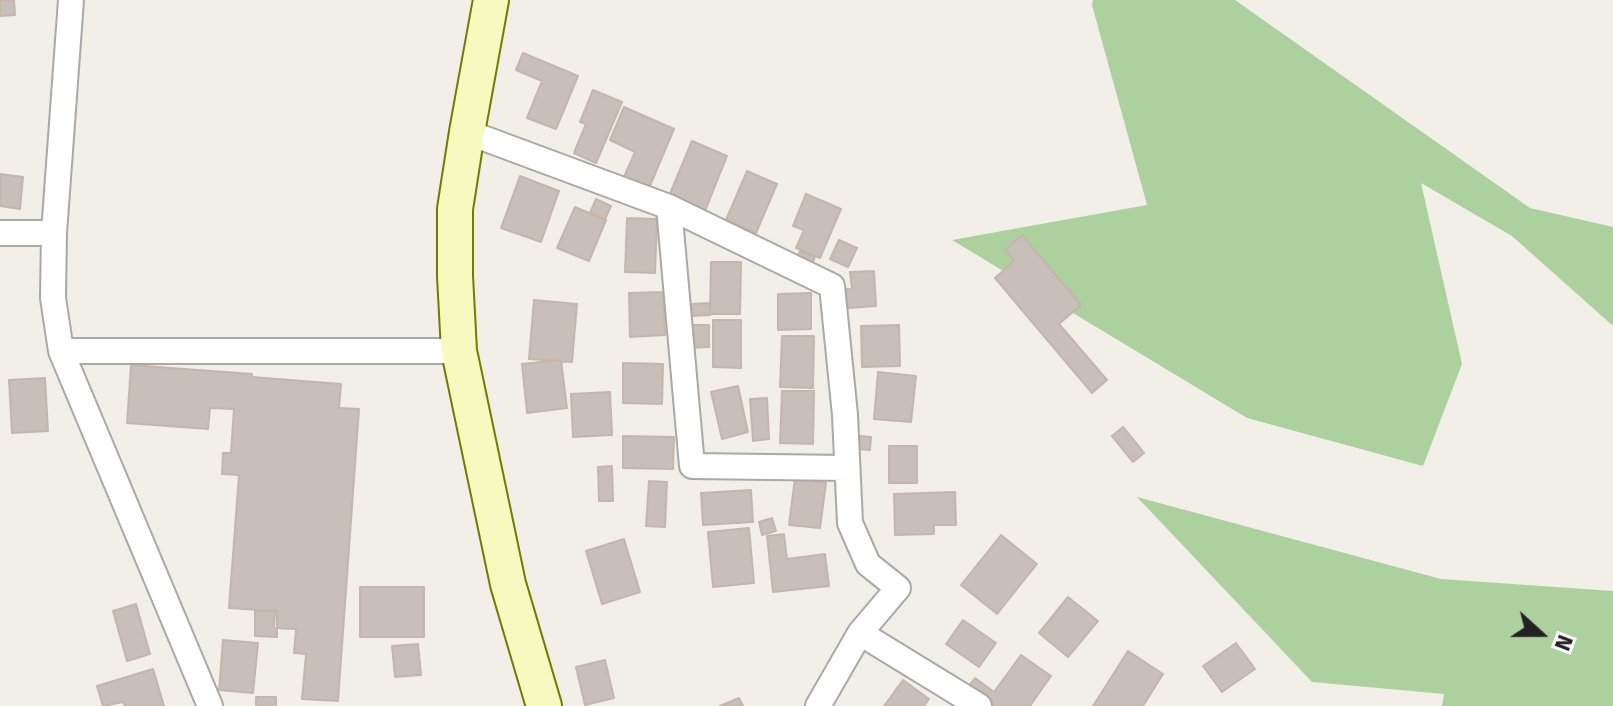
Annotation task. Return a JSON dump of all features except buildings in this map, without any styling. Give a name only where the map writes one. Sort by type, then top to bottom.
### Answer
[{"type":"street","points":[[71,0],[54,233],[53,298],[61,351],[210,706]]},
{"type":"street","points":[[491,0],[455,209],[459,351],[508,584],[544,706]]},
{"type":"street","points":[[467,132],[669,207],[832,286],[845,415],[850,523],[868,564],[898,588],[860,633],[818,706]]},
{"type":"street","points":[[669,207],[692,466],[847,468]]},
{"type":"street","points":[[0,233],[54,233]]},
{"type":"street","points":[[61,351],[459,351]]},
{"type":"street","points":[[860,633],[979,706]]},
{"type":"green space","points":[[1093,0],[1235,0],[1530,208],[1613,227],[1613,326],[1512,236],[1421,183],[1462,364],[1423,466],[1247,418],[952,240],[1147,205]]},
{"type":"green space","points":[[1137,497],[1441,579],[1613,591],[1613,706],[1442,706],[1444,694],[1312,682]]}]
